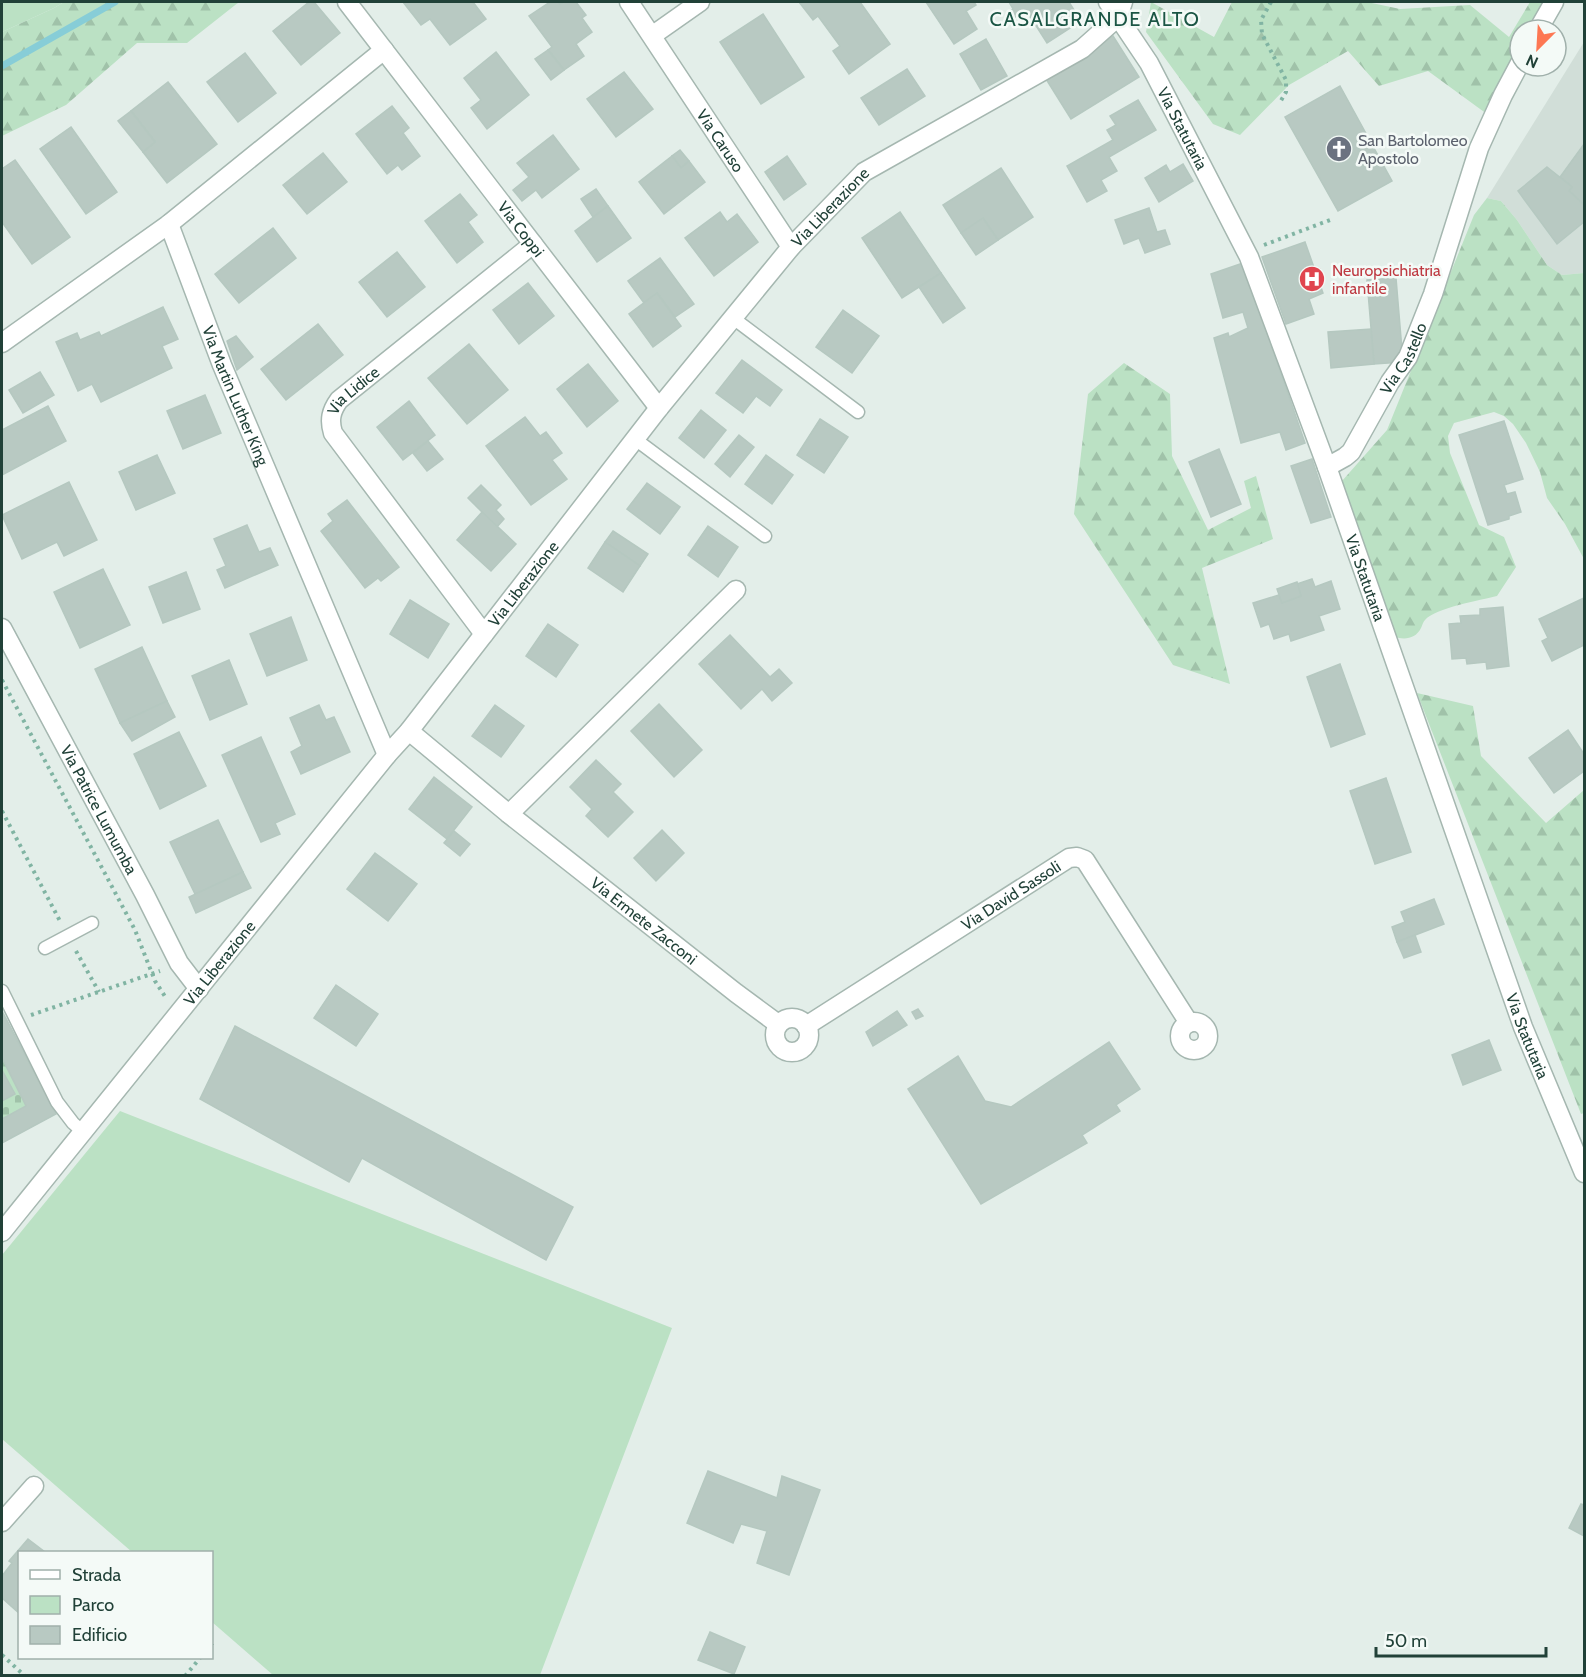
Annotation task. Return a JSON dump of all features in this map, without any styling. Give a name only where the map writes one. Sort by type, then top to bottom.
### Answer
[{"type":"street","name":"Via Coppi","points":[[347,2],[659,408]]},
{"type":"street","name":"Via Caruso","points":[[629,2],[791,247]]},
{"type":"street","points":[[652,35],[700,2]]},
{"type":"street","points":[[1545,18],[1554,2]]},
{"type":"street","name":"Via Liberazione","points":[[2,1232],[387,755],[409,731],[634,439],[791,247],[864,172],[1082,49],[1116,7]]},
{"type":"street","name":"Via Statutaria","points":[[1116,7],[1149,63],[1247,252],[1327,467],[1523,1027],[1584,1173]]},
{"type":"street","points":[[2,343],[169,224],[384,50]]},
{"type":"street","name":"Via Castello","points":[[1327,467],[1351,452],[1390,382],[1408,357],[1433,294],[1479,148],[1512,78]]},
{"type":"street","name":"Via Martin Luther King","points":[[169,224],[222,365],[387,755]]},
{"type":"street","name":"Via Lidice","points":[[484,634],[333,433],[330,418],[339,400],[533,244]]},
{"type":"street","points":[[509,814],[735,590]]},
{"type":"street","name":"Via Patrice Lumumba","points":[[2,628],[179,963],[199,990]]},
{"type":"street","name":"Via Ermete Zacconi","points":[[409,731],[509,814],[778,1024]]},
{"type":"street","name":"Via David Sassoli","points":[[806,1026],[1069,858],[1077,857],[1085,860],[1098,879],[1189,1023]]},
{"type":"street","points":[[788,1018],[794,1018],[800,1019],[806,1026],[809,1033],[807,1044],[799,1051],[793,1053],[782,1050],[778,1046],[775,1035],[778,1024],[788,1018]]},
{"type":"street","points":[[2,1522],[34,1486]]},
{"type":"lane","points":[[733,318],[858,412]]},
{"type":"lane","points":[[634,439],[765,536]]},
{"type":"lane","points":[[45,948],[92,923]]},
{"type":"lane","points":[[2,991],[57,1102],[82,1131]]},
{"type":"path","points":[[1271,2],[1261,20],[1262,34],[1286,80],[1286,92],[1279,104]]},
{"type":"path","points":[[1247,252],[1330,220]]},
{"type":"path","points":[[2,680],[135,930],[162,994],[179,1014]]},
{"type":"path","points":[[2,811],[99,992]]},
{"type":"path","points":[[16,1020],[179,963]]},
{"type":"path","points":[[2,1655],[25,1676]]},
{"type":"path","points":[[185,1676],[199,1659]]},
{"type":"shaded area","points":[[1584,42],[1584,273],[1562,275],[1547,265],[1517,220],[1501,201],[1487,198],[1562,78],[1568,78],[1568,68]]},
{"type":"green space","points":[[2,2],[64,2],[2,32]]},
{"type":"green space","points":[[64,2],[239,2],[187,43],[137,43],[66,105],[2,136],[2,32]]},
{"type":"green space","points":[[1151,2],[1214,37],[1232,2],[1367,2],[1400,9],[1470,5],[1508,36],[1508,78],[1513,78],[1491,117],[1428,71],[1379,86],[1348,51],[1289,85],[1240,135],[1213,124],[1146,32]]},
{"type":"green space","points":[[1530,2],[1556,2],[1547,18],[1520,18]]},
{"type":"green space","points":[[1487,198],[1501,201],[1517,220],[1547,265],[1562,275],[1584,273],[1584,559],[1565,524],[1547,498],[1540,472],[1526,443],[1513,424],[1504,416],[1494,412],[1454,423],[1448,436],[1450,453],[1479,525],[1504,537],[1516,567],[1497,596],[1438,612],[1425,620],[1415,635],[1408,638],[1396,637],[1392,636],[1342,481],[1387,430],[1474,215]]},
{"type":"green space","points":[[1124,363],[1170,394],[1172,456],[1208,530],[1251,508],[1244,481],[1256,476],[1273,539],[1202,568],[1230,684],[1173,665],[1074,514],[1088,394]]},
{"type":"green space","points":[[1417,693],[1473,706],[1481,756],[1546,823],[1584,790],[1584,1113],[1581,1114]]},
{"type":"green space","points":[[2,1011],[56,1114],[2,1143]]},
{"type":"green space","points":[[120,1111],[672,1328],[540,1675],[273,1675],[213,1623],[213,1551],[131,1551],[2,1439],[2,1255]]},
{"type":"building","points":[[309,2],[314,2],[340,33],[301,65],[273,31]]},
{"type":"building","points":[[403,2],[473,2],[486,19],[450,45],[430,19],[421,25]]},
{"type":"building","points":[[550,2],[560,4],[576,2],[586,15],[582,18],[592,32],[576,44],[584,56],[564,70],[548,50],[552,47],[529,16]]},
{"type":"building","points":[[799,2],[860,2],[890,44],[849,74],[833,51],[840,46],[818,16],[813,20]]},
{"type":"building","points":[[926,2],[974,2],[976,5],[966,11],[977,29],[954,44]]},
{"type":"building","points":[[1009,2],[1069,2],[1081,21],[1047,43],[1026,10],[1014,18]]},
{"type":"building","points":[[763,14],[804,77],[761,104],[720,42]]},
{"type":"building","points":[[1113,36],[1139,77],[1071,119],[1046,79]]},
{"type":"building","points":[[986,39],[1007,76],[981,90],[960,54]]},
{"type":"building","points":[[548,50],[564,70],[551,80],[535,59]]},
{"type":"building","points":[[496,52],[529,95],[487,129],[471,108],[481,100],[464,78]]},
{"type":"building","points":[[245,53],[276,93],[238,122],[207,82]]},
{"type":"building","points":[[907,69],[925,96],[879,125],[861,98]]},
{"type":"building","points":[[624,72],[653,109],[616,137],[587,99]]},
{"type":"building","points":[[168,82],[217,144],[167,183],[143,152],[155,142],[131,111]]},
{"type":"building","name":"San Bartolomeo Apostolo","points":[[1340,86],[1392,181],[1338,211],[1285,117]]},
{"type":"building","points":[[1138,100],[1156,130],[1109,157],[1117,171],[1101,180],[1107,191],[1087,202],[1067,166],[1113,140],[1107,130],[1116,125],[1110,116]]},
{"type":"building","points":[[392,106],[409,128],[403,133],[420,156],[402,170],[398,165],[387,174],[356,134]]},
{"type":"building","points":[[131,111],[155,142],[143,152],[118,121]]},
{"type":"building","points":[[71,127],[117,192],[86,214],[40,149]]},
{"type":"building","points":[[553,135],[579,169],[542,198],[536,190],[522,201],[513,190],[529,177],[517,163]]},
{"type":"building","points":[[1584,144],[1584,205],[1569,191],[1572,187],[1560,177]]},
{"type":"building","points":[[680,150],[689,161],[681,168],[672,156]]},
{"type":"building","points":[[323,153],[347,182],[307,214],[283,185]]},
{"type":"building","points":[[672,156],[681,168],[689,161],[705,182],[664,214],[639,182]]},
{"type":"building","points":[[787,156],[806,184],[784,200],[765,172]]},
{"type":"building","points":[[15,160],[70,237],[32,264],[2,222],[2,169]]},
{"type":"building","points":[[1183,164],[1193,181],[1159,202],[1145,178],[1166,165],[1170,172]]},
{"type":"building","points":[[1547,167],[1572,187],[1569,191],[1584,205],[1584,222],[1557,244],[1518,191]]},
{"type":"building","points":[[1001,168],[1033,217],[998,240],[983,218],[961,233],[943,205]]},
{"type":"building","points":[[596,189],[608,206],[593,217],[581,199]]},
{"type":"building","points":[[460,194],[477,215],[468,222],[483,242],[457,263],[425,221]]},
{"type":"building","points":[[608,206],[631,238],[597,262],[575,231]]},
{"type":"building","points":[[1149,208],[1157,232],[1165,230],[1170,244],[1145,253],[1139,238],[1124,244],[1115,220]]},
{"type":"building","points":[[720,212],[727,222],[737,214],[758,242],[714,276],[685,238]]},
{"type":"building","points":[[900,212],[941,273],[902,298],[862,238]]},
{"type":"building","points":[[983,218],[998,240],[976,255],[961,233]]},
{"type":"building","points":[[273,228],[296,258],[239,303],[215,274]]},
{"type":"building","points":[[1305,242],[1323,293],[1309,299],[1314,314],[1286,324],[1262,257]]},
{"type":"building","points":[[397,252],[425,287],[387,317],[359,282]]},
{"type":"building","points":[[660,258],[694,304],[675,317],[657,293],[644,303],[628,281]]},
{"type":"building","points":[[1243,263],[1305,443],[1286,450],[1280,432],[1241,443],[1214,338],[1228,333],[1229,337],[1248,328],[1243,312],[1223,318],[1211,274]]},
{"type":"building","points":[[941,273],[965,308],[943,323],[919,287]]},
{"type":"building","points":[[1396,278],[1403,362],[1374,364],[1367,280]]},
{"type":"building","points":[[528,283],[554,316],[519,344],[493,310]]},
{"type":"building","points":[[657,293],[681,326],[653,347],[629,314]]},
{"type":"building","points":[[163,307],[178,339],[162,346],[172,368],[101,402],[92,384],[78,391],[56,342],[77,333],[80,340],[99,332],[101,336]]},
{"type":"building","points":[[843,310],[879,336],[852,373],[816,347]]},
{"type":"building","points":[[318,324],[343,355],[286,400],[261,369]]},
{"type":"building","points":[[1371,329],[1374,364],[1331,368],[1328,332]]},
{"type":"building","points":[[236,336],[253,357],[237,370],[227,341]]},
{"type":"building","points":[[469,344],[508,390],[467,424],[428,378]]},
{"type":"building","points":[[742,360],[782,390],[770,406],[756,396],[743,413],[716,393]]},
{"type":"building","points":[[588,364],[618,401],[587,427],[557,389]]},
{"type":"building","points":[[40,372],[54,395],[23,413],[9,390]]},
{"type":"building","points":[[205,395],[221,433],[183,449],[167,411]]},
{"type":"building","points":[[409,401],[435,435],[403,460],[377,427]]},
{"type":"building","points":[[48,406],[66,441],[2,475],[2,430]]},
{"type":"building","points":[[701,410],[726,430],[704,458],[679,438]]},
{"type":"building","points":[[525,417],[540,436],[546,432],[562,453],[552,460],[567,479],[531,505],[486,446]]},
{"type":"building","points":[[820,419],[848,437],[824,473],[797,455]]},
{"type":"building","points":[[1504,421],[1523,479],[1504,485],[1507,494],[1515,492],[1521,512],[1509,516],[1509,519],[1488,525],[1459,435]]},
{"type":"building","points":[[739,435],[754,447],[730,477],[715,464]]},
{"type":"building","points":[[428,441],[443,459],[427,471],[413,453]]},
{"type":"building","points":[[1219,449],[1241,504],[1211,517],[1189,462]]},
{"type":"building","points":[[157,455],[175,493],[136,510],[119,472]]},
{"type":"building","points":[[766,455],[793,475],[772,504],[745,484]]},
{"type":"building","points":[[1312,459],[1331,517],[1311,523],[1291,466]]},
{"type":"building","points":[[69,482],[97,540],[64,556],[57,542],[22,559],[2,515]]},
{"type":"building","points":[[647,483],[680,507],[660,534],[627,509]]},
{"type":"building","points":[[481,485],[501,505],[496,510],[504,519],[497,527],[468,498]]},
{"type":"building","points":[[347,500],[399,567],[381,581],[378,578],[365,588],[321,531],[333,521],[328,514]]},
{"type":"building","points":[[482,512],[516,544],[491,571],[457,540]]},
{"type":"building","points":[[247,525],[259,552],[270,548],[278,565],[225,588],[217,570],[226,566],[214,539]]},
{"type":"building","points":[[708,526],[738,547],[718,577],[688,555]]},
{"type":"building","points":[[613,531],[648,554],[640,566],[605,542]]},
{"type":"building","points":[[605,542],[640,566],[623,592],[588,568]]},
{"type":"building","points":[[103,569],[130,625],[80,648],[54,592]]},
{"type":"building","points":[[186,572],[200,609],[163,623],[149,587]]},
{"type":"building","points":[[1312,579],[1315,587],[1331,581],[1340,609],[1319,616],[1324,630],[1291,641],[1289,634],[1274,639],[1269,624],[1261,627],[1253,603],[1279,595],[1282,603],[1301,596],[1297,584]]},
{"type":"building","points":[[1297,582],[1301,596],[1282,603],[1277,589]]},
{"type":"building","points":[[1584,598],[1584,645],[1552,661],[1542,641],[1548,638],[1539,619]]},
{"type":"building","points":[[410,600],[449,624],[428,658],[390,634]]},
{"type":"building","points":[[1503,607],[1509,666],[1487,669],[1486,662],[1467,664],[1466,658],[1452,659],[1449,624],[1461,623],[1460,616],[1480,615],[1480,609]]},
{"type":"building","points":[[291,617],[307,660],[267,676],[250,634]]},
{"type":"building","points":[[548,624],[578,645],[556,677],[526,656]]},
{"type":"building","points":[[730,635],[770,677],[779,669],[792,683],[772,701],[762,689],[741,709],[699,664]]},
{"type":"building","points":[[142,647],[167,701],[120,723],[95,669]]},
{"type":"building","points":[[229,660],[247,704],[210,720],[192,676]]},
{"type":"building","points":[[1340,664],[1365,734],[1331,747],[1307,677]]},
{"type":"building","points":[[167,701],[175,717],[132,741],[120,723]]},
{"type":"building","points":[[659,704],[702,750],[674,777],[631,731]]},
{"type":"building","points":[[319,705],[326,720],[334,717],[350,752],[301,774],[291,752],[302,746],[290,718]]},
{"type":"building","points":[[495,705],[524,726],[501,757],[472,736]]},
{"type":"building","points":[[1568,730],[1584,754],[1584,771],[1554,793],[1529,758]]},
{"type":"building","points":[[179,732],[206,786],[160,809],[134,754]]},
{"type":"building","points":[[261,737],[295,814],[275,823],[280,834],[261,842],[222,755]]},
{"type":"building","points":[[596,760],[621,784],[613,792],[633,812],[608,837],[586,816],[592,809],[570,787]]},
{"type":"building","points":[[434,777],[472,807],[447,839],[409,809]]},
{"type":"building","points":[[1386,778],[1411,852],[1375,864],[1350,791]]},
{"type":"building","points":[[218,820],[243,872],[195,894],[170,842]]},
{"type":"building","points":[[662,830],[684,853],[656,881],[634,858]]},
{"type":"building","points":[[454,831],[470,844],[460,856],[444,843]]},
{"type":"building","points":[[375,853],[417,884],[388,921],[347,889]]},
{"type":"building","points":[[243,872],[251,888],[196,913],[189,897]]},
{"type":"building","points":[[1434,899],[1444,924],[1397,942],[1392,927],[1405,922],[1401,912]]},
{"type":"building","points":[[1415,935],[1421,952],[1404,958],[1397,942]]},
{"type":"building","points":[[336,985],[378,1014],[356,1046],[314,1018]]},
{"type":"building","points":[[918,1009],[923,1016],[916,1019],[912,1012]]},
{"type":"building","points":[[2,1011],[56,1114],[2,1143],[2,1119],[26,1106],[2,1058]]},
{"type":"building","points":[[897,1011],[907,1025],[873,1046],[866,1032]]},
{"type":"building","points":[[235,1026],[573,1207],[546,1260],[362,1158],[349,1182],[200,1099]]},
{"type":"building","points":[[1489,1040],[1501,1070],[1463,1085],[1452,1055]]},
{"type":"building","points":[[1109,1042],[1140,1089],[1116,1105],[1120,1111],[1082,1135],[1087,1143],[981,1204],[908,1089],[958,1056],[985,1101],[1011,1107]]},
{"type":"building","points":[[2,1070],[15,1094],[2,1101]]},
{"type":"building","points":[[708,1471],[777,1498],[782,1476],[820,1490],[789,1575],[757,1563],[767,1531],[741,1524],[733,1543],[687,1523]]},
{"type":"building","points":[[1581,1504],[1584,1505],[1584,1536],[1569,1528]]},
{"type":"building","points":[[28,1539],[44,1551],[18,1551],[18,1612],[2,1598],[2,1576],[12,1563],[9,1561]]},
{"type":"building","points":[[710,1632],[745,1647],[734,1674],[698,1660]]},
{"type":"waterway","points":[[2,66],[115,2]]},
{"type":"place","name":"San Bartolomeo Apostolo","points":[[1339,149]]},
{"type":"place","name":"Neuropsichiatria infantile","points":[[1312,279]]},
{"type":"district","name":"CASALGRANDE ALTO","points":[[1095,19]]}]
